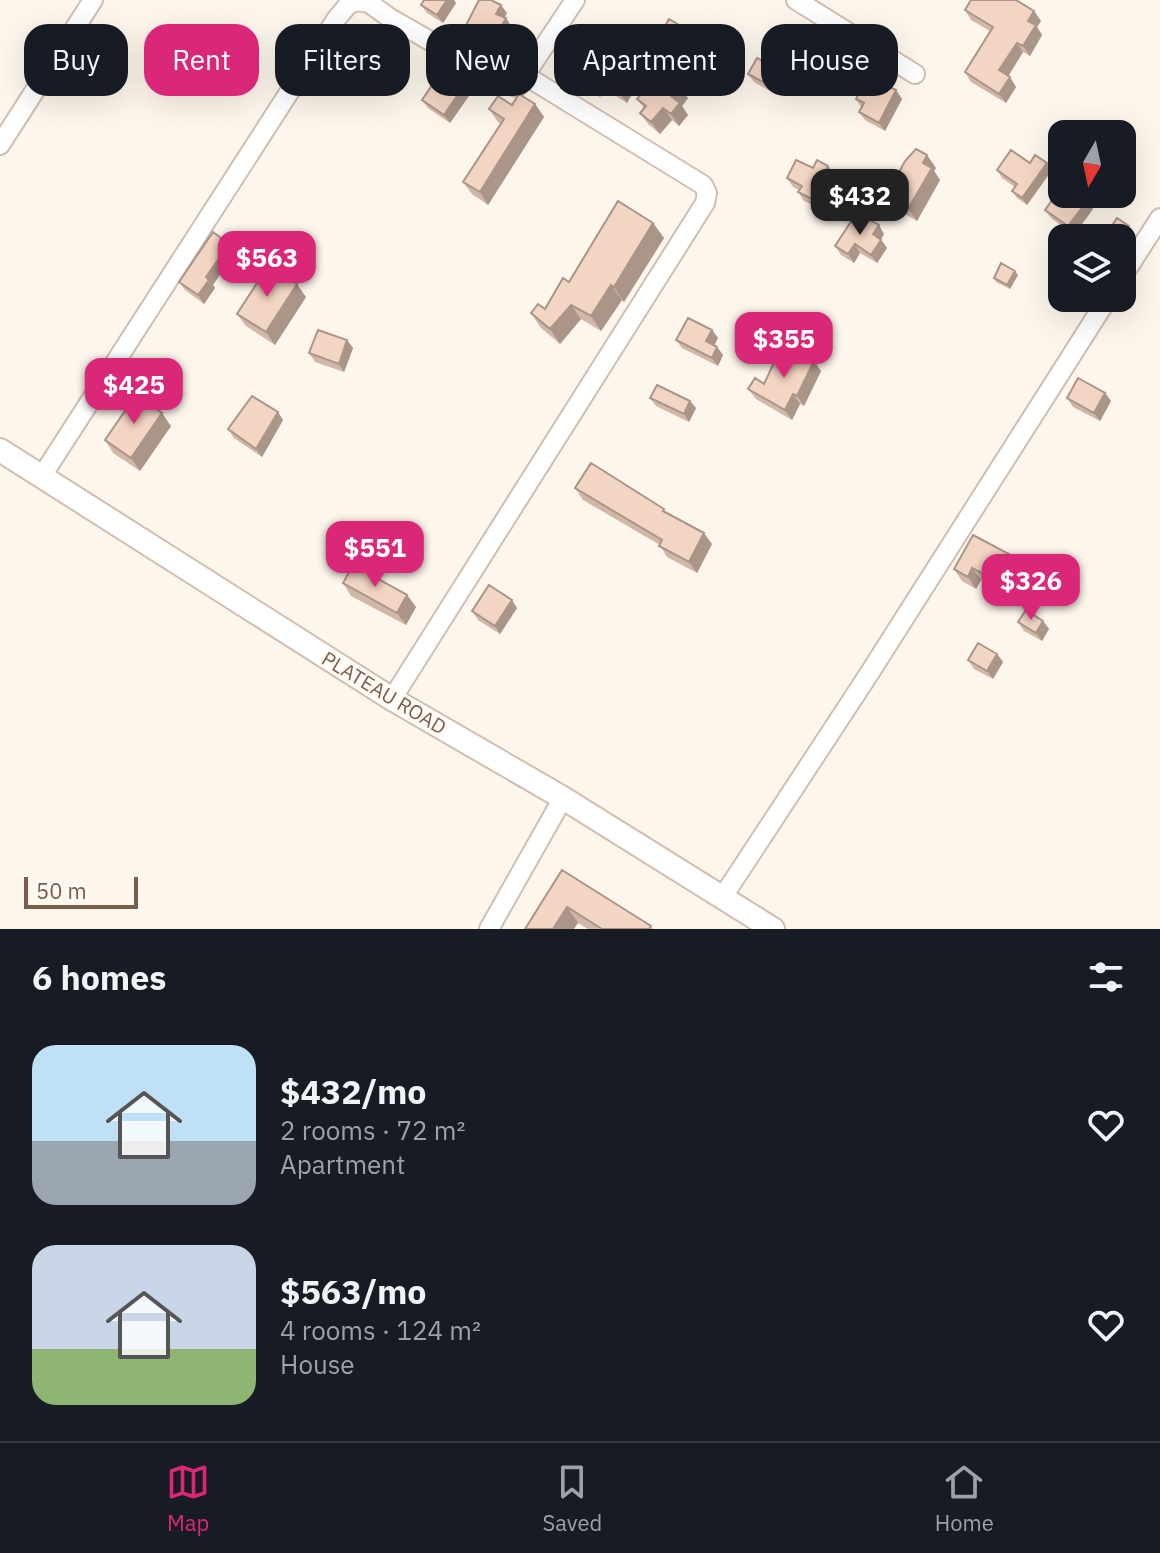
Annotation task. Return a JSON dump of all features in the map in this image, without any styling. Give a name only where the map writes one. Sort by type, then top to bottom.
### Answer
[{"type":"street","points":[[0,145],[93,0]]},
{"type":"street","points":[[538,57],[575,0]]},
{"type":"street","points":[[796,0],[915,74]]},
{"type":"street","points":[[42,476],[348,5],[363,1],[369,3],[426,39]]},
{"type":"street","points":[[392,699],[705,203],[707,193],[703,185],[538,83]]},
{"type":"street","points":[[1136,255],[1160,218]]},
{"type":"street","points":[[722,898],[1099,312]]},
{"type":"street","name":"PLATEAU ROAD","points":[[0,450],[392,699],[563,798],[773,929]]},
{"type":"street","points":[[489,929],[563,798]]},
{"type":"building","points":[[424,0],[447,0],[437,15],[421,5]]},
{"type":"building","points":[[479,0],[491,0],[501,5],[496,14],[506,18],[503,24],[467,24]]},
{"type":"building","points":[[971,0],[1016,0],[1034,11],[1028,21],[1036,25],[1023,46],[1017,43],[999,70],[1010,77],[999,94],[965,72],[993,27],[965,10]]},
{"type":"building","points":[[757,58],[761,60],[761,81],[748,74]]},
{"type":"building","points":[[426,94],[457,96],[444,115],[422,100]]},
{"type":"building","points":[[498,96],[512,105],[518,96],[535,104],[480,192],[463,182],[504,119],[489,109]]},
{"type":"building","points":[[639,96],[671,96],[680,103],[671,114],[663,108],[651,122],[640,113],[646,106],[637,99]]},
{"type":"building","points":[[858,96],[893,96],[879,123],[859,112],[864,103],[856,99]]},
{"type":"building","points":[[916,149],[927,155],[923,163],[932,168],[908,209],[886,196],[905,161]]},
{"type":"building","points":[[1011,150],[1030,163],[1035,155],[1047,163],[1022,198],[1012,191],[1017,184],[997,170]]},
{"type":"building","points":[[796,160],[813,168],[817,160],[828,166],[812,199],[798,192],[802,186],[787,178]]},
{"type":"building","points":[[618,201],[653,223],[614,287],[611,285],[591,316],[571,305],[550,329],[531,313],[538,304],[545,309],[563,278],[569,282]]},
{"type":"building","points":[[1048,206],[1082,208],[1070,224],[1045,210]]},
{"type":"building","points":[[867,218],[879,225],[873,234],[881,240],[871,255],[855,244],[848,254],[835,246],[852,220],[861,226]]},
{"type":"building","points":[[213,232],[229,244],[206,277],[209,280],[198,295],[179,282]]},
{"type":"building","points":[[1001,263],[1015,271],[1007,285],[994,278]]},
{"type":"building","points":[[268,266],[297,284],[266,332],[237,314]]},
{"type":"building","points":[[688,318],[712,330],[706,341],[717,347],[712,358],[676,340]]},
{"type":"building","points":[[318,330],[347,340],[339,364],[309,353]]},
{"type":"building","points":[[793,351],[814,361],[797,396],[793,394],[785,410],[748,389],[755,378],[764,384],[778,354],[789,359]]},
{"type":"building","points":[[1078,378],[1105,393],[1094,413],[1067,398]]},
{"type":"building","points":[[657,385],[690,401],[684,414],[650,398]]},
{"type":"building","points":[[136,395],[162,413],[131,458],[105,440]]},
{"type":"building","points":[[252,396],[278,412],[256,449],[228,429]]},
{"type":"building","points":[[591,463],[663,511],[704,533],[689,562],[659,546],[662,540],[575,488]]},
{"type":"building","points":[[973,535],[1026,567],[1012,587],[972,568],[968,577],[954,569]]},
{"type":"building","points":[[353,565],[407,595],[397,613],[343,583]]},
{"type":"building","points":[[489,585],[512,600],[495,626],[472,611]]},
{"type":"building","points":[[1026,610],[1043,621],[1036,633],[1018,622]]},
{"type":"building","points":[[978,643],[997,654],[987,671],[968,660]]},
{"type":"building","points":[[562,870],[651,926],[649,929],[602,929],[567,907],[553,929],[525,929]]}]
